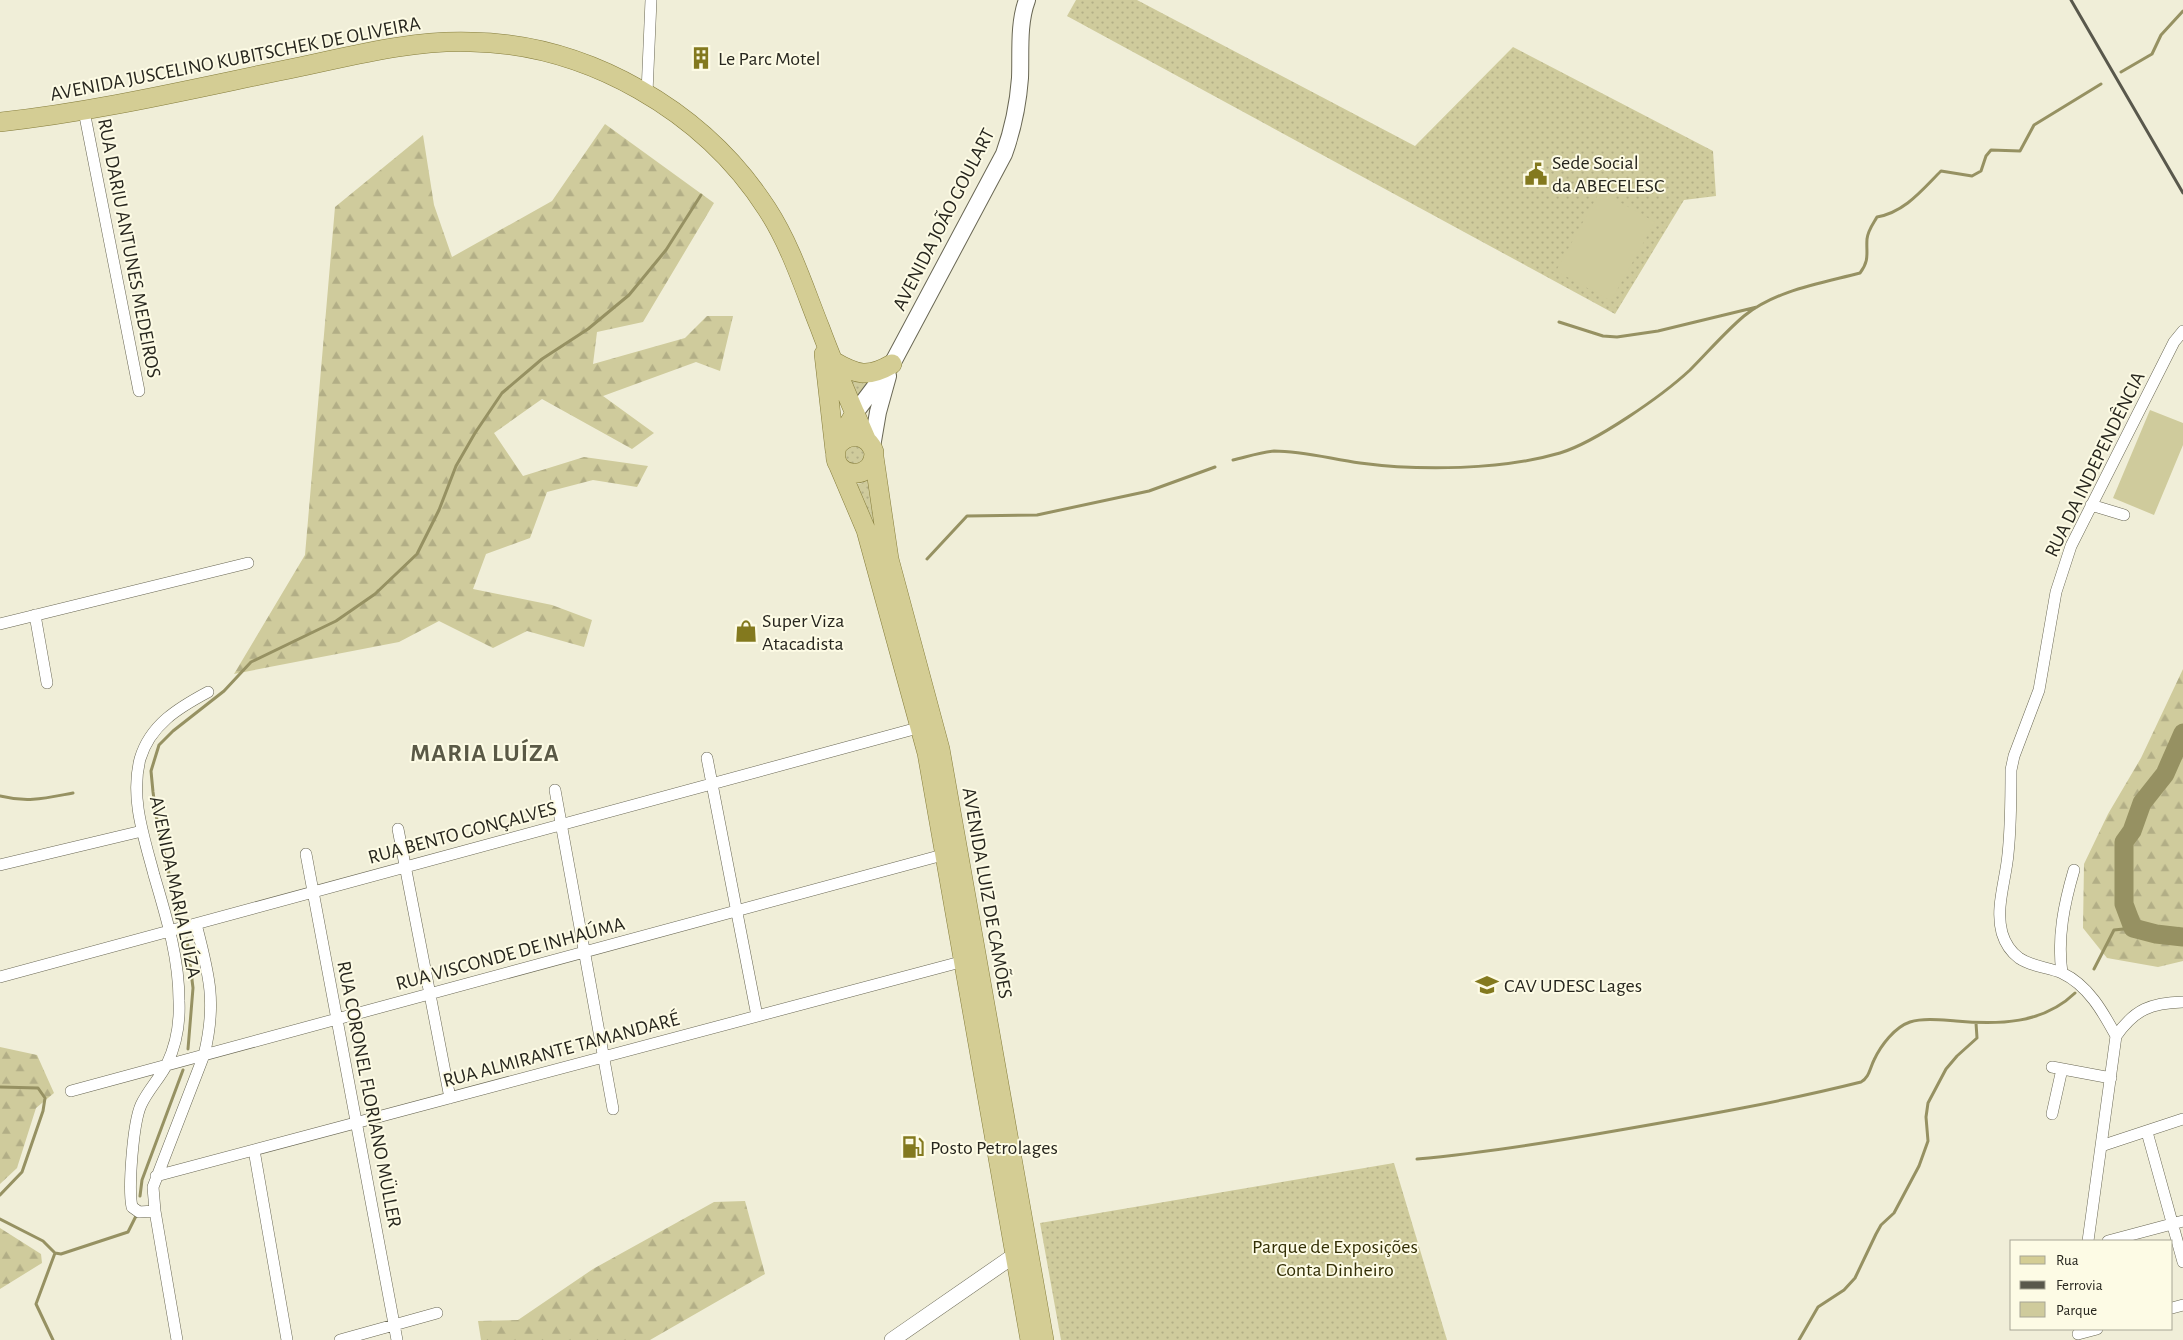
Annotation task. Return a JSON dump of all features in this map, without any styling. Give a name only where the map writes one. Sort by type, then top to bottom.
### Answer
[{"type":"main road","name":"AVENIDA JOÃO GOULART","points":[[855,413],[892,364],[1004,154],[1018,105],[1022,22],[1027,0]]},
{"type":"main road","name":"AVENIDA JUSCELINO KUBITSCHEK DE OLIVEIRA","points":[[0,122],[84,112],[365,53],[438,43],[504,44],[543,51],[609,74],[646,93],[699,132],[725,156],[749,183],[767,209],[798,269],[833,361],[871,448]]},
{"type":"main road","name":"AVENIDA JUSCELINO KUBITSCHEK DE OLIVEIRA","points":[[821,331],[837,454]]},
{"type":"main road","points":[[833,361],[847,370],[868,374],[878,372],[892,364]]},
{"type":"main road","name":"AVENIDA JOÃO GOULART","points":[[871,448],[878,412],[892,364]]},
{"type":"main road","points":[[837,454],[855,413]]},
{"type":"main road","points":[[860,436],[871,448],[869,468],[858,474],[846,472],[837,454],[847,437],[860,436]]},
{"type":"main road","name":"AVENIDA LUIZ DE CAMÕES","points":[[871,448],[889,559],[928,726],[1022,1251],[1044,1340]]},
{"type":"main road","name":"AVENIDA LUIZ DE CAMÕES","points":[[837,454],[866,530],[928,726]]},
{"type":"main road","name":"AVENIDA LUIZ DE CAMÕES","points":[[1022,1251],[1030,1340]]},
{"type":"street","points":[[646,93],[651,0]]},
{"type":"street","name":"RUA DARIU ANTUNES MEDEIROS","points":[[84,112],[139,391]]},
{"type":"street","name":"RUA DA INDEPENDÊNCIA","points":[[2116,1036],[2102,1010],[2086,991],[2062,973],[2036,966],[2019,958],[2009,949],[2002,933],[2000,912],[2008,855],[2011,770],[2014,756],[2039,690],[2045,666],[2052,613],[2071,546],[2174,342],[2183,331]]},
{"type":"street","points":[[2091,505],[2124,515]]},
{"type":"street","points":[[0,624],[248,563]]},
{"type":"street","points":[[35,615],[47,683]]},
{"type":"street","name":"AVENIDA MARIA LUÍZA","points":[[196,924],[212,999],[210,1027],[204,1055],[156,1176],[153,1187],[155,1211],[139,1212],[132,1207],[133,1142],[140,1106],[152,1084],[167,1065],[174,1045],[179,1002],[170,931],[142,830],[136,794],[140,760],[154,730],[168,716],[208,692]]},
{"type":"street","name":"RUA BENTO GONÇALVES","points":[[0,977],[928,726]]},
{"type":"street","points":[[707,758],[758,1016]]},
{"type":"street","points":[[554,790],[613,1109]]},
{"type":"street","points":[[398,829],[450,1098]]},
{"type":"street","points":[[0,865],[142,830]]},
{"type":"street","name":"RUA VISCONDE DE INHAÚMA","points":[[71,1091],[951,853]]},
{"type":"street","name":"RUA CORONEL FLORIANO MÜLLER","points":[[306,854],[397,1340]]},
{"type":"street","points":[[2062,973],[2060,944],[2063,912],[2074,870]]},
{"type":"street","name":"RUA ALMIRANTE TAMANDARÉ","points":[[156,1176],[970,959]]},
{"type":"street","points":[[2088,1240],[2116,1036],[2127,1021],[2136,1013],[2150,1006],[2183,1002]]},
{"type":"street","points":[[2052,1114],[2057,1068],[2110,1078]]},
{"type":"street","points":[[2100,1146],[2183,1119]]},
{"type":"street","points":[[2147,1132],[2178,1222],[2183,1262]]},
{"type":"street","points":[[254,1150],[287,1340]]},
{"type":"street","points":[[155,1211],[178,1340]]},
{"type":"street","points":[[2112,1240],[2178,1222]]},
{"type":"street","points":[[892,1340],[1022,1251]]},
{"type":"street","points":[[340,1340],[437,1312]]},
{"type":"street","points":[[2078,1334],[2093,1330]]},
{"type":"green space","name":"Sede Social da ABECELESC","points":[[1076,0],[1137,0],[1415,146],[1513,47],[1713,151],[1716,196],[1684,200],[1615,314],[1067,16]]},
{"type":"green space","points":[[605,124],[714,203],[643,322],[597,332],[593,364],[685,338],[707,316],[733,316],[720,371],[696,362],[603,396],[654,433],[632,449],[542,399],[494,433],[523,476],[584,457],[648,466],[637,487],[593,480],[547,492],[530,538],[486,554],[473,589],[552,605],[592,620],[584,647],[527,631],[493,648],[439,621],[399,642],[234,674],[305,555],[335,207],[423,135],[434,205],[452,257],[552,201]]},
{"type":"green space","points":[[1600,191],[1655,222],[1611,301],[1556,271]]},
{"type":"green space","points":[[843,373],[879,377],[856,405]]},
{"type":"green space","points":[[2150,410],[2183,423],[2183,445],[2154,515],[2113,498]]},
{"type":"green space","points":[[858,444],[865,451],[864,461],[848,467],[841,452],[844,447]]},
{"type":"green space","points":[[869,479],[883,557],[852,485]]},
{"type":"green space","points":[[2183,669],[2183,961],[2158,967],[2107,958],[2083,928],[2084,864],[2108,814],[2141,758]]},
{"type":"green space","points":[[0,1047],[37,1055],[54,1093],[36,1108],[17,1168],[0,1184]]},
{"type":"green space","name":"Parque de Exposições Conta Dinheiro","points":[[1394,1163],[1447,1340],[1061,1340],[1040,1223]]},
{"type":"green space","points":[[745,1201],[765,1274],[650,1340],[481,1340],[478,1321],[518,1320],[593,1269],[714,1202]]},
{"type":"green space","points":[[0,1228],[41,1254],[42,1263],[0,1289]]},
{"type":"waterway","points":[[2121,72],[2152,54],[2161,35],[2183,11]]},
{"type":"waterway","points":[[1233,460],[1274,451],[1296,452],[1383,466],[1461,467],[1487,466],[1537,459],[1575,447],[1610,429],[1678,381],[1723,335],[1757,307],[1800,288],[1860,273],[1867,256],[1868,233],[1877,217],[1905,205],[1920,193],[1941,171],[1972,176],[1981,171],[1986,156],[1991,150],[2020,151],[2034,125],[2101,84]]},
{"type":"waterway","points":[[178,912],[158,827],[153,792],[151,771],[159,745],[173,731],[224,691],[251,662],[336,621],[375,594],[417,554],[439,510],[456,466],[475,433],[502,393],[542,359],[588,329],[629,295],[666,250],[701,195]]},
{"type":"waterway","points":[[1559,322],[1603,336],[1617,337],[1658,331],[1757,307]]},
{"type":"waterway","points":[[927,559],[967,516],[1037,515],[1149,491],[1215,467]]},
{"type":"waterway","points":[[2183,733],[2165,774],[2142,803],[2132,831],[2124,842],[2124,904],[2133,928],[2156,934],[2183,937]]},
{"type":"waterway","points":[[0,796],[28,799],[73,793]]},
{"type":"waterway","points":[[2094,969],[2114,930],[2133,928]]},
{"type":"waterway","points":[[187,939],[193,988],[188,1049]]},
{"type":"waterway","points":[[1417,1159],[1544,1143],[1741,1108],[1861,1082],[1868,1075],[1877,1054],[1885,1043],[1904,1024],[1927,1020],[1988,1023],[2019,1020],[2049,1011],[2075,993]]},
{"type":"waterway","points":[[1799,1340],[1818,1307],[1844,1290],[1855,1278],[1881,1225],[1894,1213],[1919,1166],[1928,1141],[1926,1117],[1928,1103],[1946,1069],[1977,1038],[1976,1023]]},
{"type":"waterway","points":[[140,1196],[142,1180],[183,1070]]},
{"type":"waterway","points":[[0,1087],[38,1088],[45,1098],[43,1111],[22,1172],[0,1195]]},
{"type":"waterway","points":[[55,1253],[61,1254],[128,1232],[136,1216]]},
{"type":"waterway","points":[[0,1219],[43,1241],[55,1253],[36,1304],[53,1340]]},
{"type":"railway","points":[[2071,0],[2183,193]]},
{"type":"place","name":"Le Parc Motel","points":[[701,58]]},
{"type":"place","name":"Sede Social da ABECELESC","points":[[1536,174]]},
{"type":"place","name":"Super Viza Atacadista","points":[[746,631]]},
{"type":"place","name":"CAV UDESC Lages","points":[[1487,985]]},
{"type":"place","name":"Posto Petrolages","points":[[913,1147]]},
{"type":"district","name":"MARIA LUÍZA","points":[[485,752]]}]
